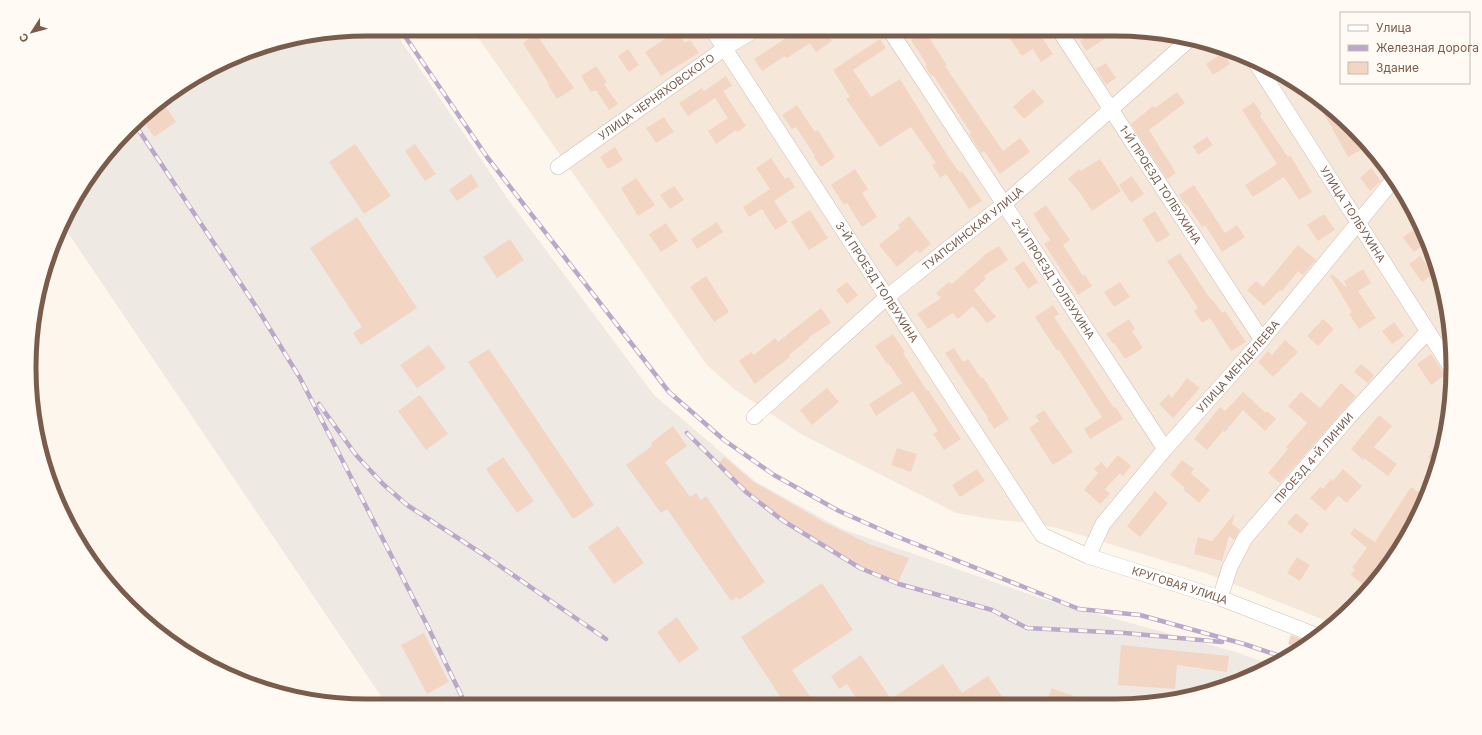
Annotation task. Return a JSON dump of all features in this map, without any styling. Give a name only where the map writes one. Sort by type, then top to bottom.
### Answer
[{"type":"street","name":"3-Й ПРОЕЗД ТОЛБУХИНА","points":[[717,36],[1042,535]]},
{"type":"street","name":"УЛИЦА ЧЕРНЯХОВСКОГО","points":[[558,167],[725,48],[745,36]]},
{"type":"street","name":"2-Й ПРОЕЗД ТОЛБУХИНА","points":[[893,36],[1165,449]]},
{"type":"street","name":"1-Й ПРОЕЗД ТОЛБУХИНА","points":[[1063,36],[1262,340]]},
{"type":"street","name":"ТУАПСИНСКАЯ УЛИЦА","points":[[754,417],[887,297],[1004,205],[1184,43]]},
{"type":"street","name":"УЛИЦА ТОЛБУХИНА","points":[[1260,70],[1446,359]]},
{"type":"street","name":"УЛИЦА МЕНДЕЛЕЕВА","points":[[1088,556],[1103,524],[1165,449],[1262,340],[1357,222],[1390,183]]},
{"type":"street","name":"ПРОЕЗД 4-Й ЛИНИИ","points":[[1220,598],[1230,568],[1245,538],[1348,418],[1428,331]]},
{"type":"street","name":"КРУГОВАЯ УЛИЦА","points":[[1042,535],[1088,556],[1220,598],[1311,633]]},
{"type":"shaded area","points":[[368,36],[398,36],[510,202],[654,395],[756,482],[842,529],[1043,599],[1236,652],[1265,663],[1241,674],[1200,688],[1158,696],[1114,699],[383,699],[66,230],[80,202],[92,183],[118,149],[149,118],[183,92],[221,70],[241,61],[282,47],[324,39]]},
{"type":"shaded area","points":[[477,36],[1114,36],[1179,42],[1221,54],[1261,70],[1299,92],[1333,118],[1349,133],[1364,149],[1390,183],[1412,221],[1421,241],[1435,282],[1443,324],[1446,368],[1440,432],[1428,474],[1412,514],[1390,552],[1364,586],[1327,621],[1208,574],[1064,530],[1040,524],[990,519],[956,513],[801,434],[734,389],[707,365]]},
{"type":"building","points":[[533,36],[537,36],[574,88],[557,99],[523,43]]},
{"type":"building","points":[[669,36],[680,36],[685,43],[690,40],[699,53],[661,76],[645,52]]},
{"type":"building","points":[[789,36],[829,36],[832,41],[816,52],[810,43],[787,58],[785,56],[762,71],[754,59]]},
{"type":"building","points":[[918,36],[928,36],[947,65],[945,66],[1003,151],[1020,138],[1030,152],[1000,174],[984,151],[981,153],[969,134],[971,133],[933,75],[931,76],[925,66],[927,65],[911,40]]},
{"type":"building","points":[[1008,36],[1041,36],[1053,54],[1041,62],[1033,49],[1022,56]]},
{"type":"building","points":[[1088,36],[1109,36],[1086,51],[1080,41]]},
{"type":"building","points":[[880,39],[886,48],[853,70],[871,97],[900,79],[947,155],[960,173],[962,171],[982,201],[969,209],[946,174],[940,178],[932,165],[936,163],[911,127],[880,147],[846,99],[850,97],[833,70]]},
{"type":"building","points":[[628,49],[639,65],[629,72],[618,56]]},
{"type":"building","points":[[1221,54],[1224,55],[1230,64],[1213,75],[1206,64]]},
{"type":"building","points":[[1106,63],[1116,78],[1106,85],[1096,69]]},
{"type":"building","points":[[596,66],[607,82],[604,84],[618,104],[609,110],[596,90],[591,92],[581,76]]},
{"type":"building","points":[[726,76],[732,86],[723,91],[746,126],[737,132],[736,130],[716,144],[708,131],[728,118],[715,98],[688,116],[679,103],[702,88],[704,91]]},
{"type":"building","points":[[1033,89],[1044,102],[1024,119],[1013,107]]},
{"type":"building","points":[[1177,92],[1185,103],[1149,130],[1176,173],[1167,179],[1131,124],[1153,106],[1155,108]]},
{"type":"building","points":[[1254,102],[1262,114],[1260,116],[1288,157],[1290,155],[1312,192],[1299,200],[1284,177],[1253,197],[1245,185],[1277,164],[1242,110]]},
{"type":"building","points":[[797,105],[815,132],[818,130],[835,157],[821,167],[796,127],[792,129],[782,115]]},
{"type":"building","points":[[165,106],[176,122],[154,137],[144,122]]},
{"type":"building","points":[[1321,109],[1349,133],[1355,140],[1361,150],[1348,157]]},
{"type":"building","points":[[664,117],[674,132],[656,143],[646,128]]},
{"type":"building","points":[[1207,137],[1213,145],[1198,155],[1193,146]]},
{"type":"building","points":[[355,144],[391,196],[364,214],[329,162]]},
{"type":"building","points":[[415,144],[436,174],[425,181],[405,151]]},
{"type":"building","points":[[615,147],[623,160],[608,169],[600,157]]},
{"type":"building","points":[[771,158],[785,179],[789,177],[795,187],[774,201],[788,222],[775,230],[762,209],[749,217],[743,207],[770,189],[756,168]]},
{"type":"building","points":[[1100,159],[1121,191],[1092,211],[1068,179],[1079,169],[1081,171]]},
{"type":"building","points":[[1371,168],[1381,181],[1370,191],[1360,178]]},
{"type":"building","points":[[855,169],[868,189],[862,193],[877,217],[862,227],[847,203],[844,205],[831,185]]},
{"type":"building","points":[[471,174],[479,186],[457,201],[449,190]]},
{"type":"building","points":[[1132,176],[1144,194],[1131,203],[1119,185]]},
{"type":"building","points":[[636,178],[655,205],[638,216],[621,188]]},
{"type":"building","points":[[1194,185],[1225,233],[1237,225],[1245,237],[1222,252],[1205,225],[1202,227],[1179,195]]},
{"type":"building","points":[[674,186],[684,200],[670,209],[660,195]]},
{"type":"building","points":[[1046,205],[1070,240],[1063,245],[1083,276],[1085,275],[1092,286],[1078,295],[1044,244],[1050,240],[1033,214]]},
{"type":"building","points":[[810,210],[828,238],[809,250],[791,222]]},
{"type":"building","points":[[1155,211],[1170,235],[1157,243],[1142,219]]},
{"type":"building","points":[[1324,214],[1335,230],[1318,241],[1307,225]]},
{"type":"building","points":[[909,216],[931,244],[920,253],[917,250],[897,267],[879,245],[900,228],[898,225]]},
{"type":"building","points":[[357,217],[417,308],[361,345],[353,333],[362,327],[310,248]]},
{"type":"building","points":[[717,222],[723,232],[697,249],[691,239]]},
{"type":"building","points":[[666,223],[678,241],[661,252],[649,234]]},
{"type":"building","points":[[1415,228],[1423,246],[1414,252],[1403,238]]},
{"type":"building","points":[[510,239],[524,260],[497,278],[483,257]]},
{"type":"building","points":[[1298,245],[1316,260],[1303,275],[1298,271],[1282,291],[1280,290],[1264,306],[1247,290],[1256,281],[1263,287]]},
{"type":"building","points":[[999,246],[1008,260],[984,276],[986,279],[974,290],[996,317],[987,323],[973,306],[958,319],[953,313],[928,329],[917,314],[941,298],[936,293],[949,282],[952,284],[987,253]]},
{"type":"building","points":[[1180,253],[1211,300],[1212,299],[1222,313],[1225,311],[1246,342],[1231,351],[1210,318],[1202,323],[1194,311],[1198,308],[1167,261]]},
{"type":"building","points":[[1420,256],[1432,274],[1422,282],[1409,264]]},
{"type":"building","points":[[1024,261],[1038,282],[1028,289],[1014,268]]},
{"type":"building","points":[[1363,269],[1371,283],[1358,291],[1376,318],[1359,329],[1349,314],[1352,312],[1330,276],[1332,274],[1347,288],[1344,281]]},
{"type":"building","points":[[706,276],[729,312],[714,322],[690,287]]},
{"type":"building","points":[[847,282],[858,295],[847,304],[836,290]]},
{"type":"building","points":[[1120,282],[1130,297],[1114,307],[1104,292]]},
{"type":"building","points":[[1053,305],[1059,314],[1054,317],[1114,408],[1116,407],[1123,419],[1090,439],[1084,429],[1102,417],[1059,350],[1057,351],[1035,317]]},
{"type":"building","points":[[821,308],[831,323],[809,337],[810,338],[789,355],[790,357],[755,384],[739,361],[751,352],[754,355],[775,338],[778,342]]},
{"type":"building","points":[[1129,319],[1135,329],[1132,331],[1143,348],[1125,359],[1106,334]]},
{"type":"building","points":[[1323,319],[1334,329],[1318,346],[1307,336]]},
{"type":"building","points":[[1394,322],[1404,336],[1392,344],[1382,331]]},
{"type":"building","points":[[893,334],[927,391],[928,390],[961,439],[944,450],[933,434],[938,431],[913,391],[876,416],[869,404],[902,383],[875,346]]},
{"type":"building","points":[[1285,340],[1298,352],[1273,377],[1258,362],[1268,351],[1272,355]]},
{"type":"building","points":[[429,345],[446,368],[417,388],[400,365]]},
{"type":"building","points":[[954,348],[963,362],[968,359],[981,378],[983,377],[1009,419],[994,429],[945,353]]},
{"type":"building","points":[[489,349],[594,505],[573,519],[468,362]]},
{"type":"building","points":[[1431,354],[1445,375],[1431,385],[1417,364]]},
{"type":"building","points":[[1361,364],[1374,375],[1368,383],[1354,372]]},
{"type":"building","points":[[1187,378],[1200,388],[1173,418],[1159,404],[1169,394],[1172,398]]},
{"type":"building","points":[[1341,383],[1356,396],[1280,483],[1268,473],[1288,449],[1286,447],[1307,423],[1288,406],[1301,392],[1320,408]]},
{"type":"building","points":[[827,388],[839,402],[812,425],[800,410]]},
{"type":"building","points":[[1243,392],[1266,413],[1267,411],[1276,419],[1265,431],[1243,410],[1225,432],[1223,431],[1207,450],[1194,439],[1220,407],[1225,411]]},
{"type":"building","points":[[420,395],[448,434],[426,450],[398,411]]},
{"type":"building","points":[[1044,410],[1073,452],[1053,465],[1029,428],[1039,421],[1035,416]]},
{"type":"building","points":[[1379,415],[1392,426],[1374,447],[1397,464],[1388,476],[1364,458],[1363,460],[1351,449]]},
{"type":"building","points":[[673,426],[687,446],[665,462],[690,497],[696,493],[701,500],[706,496],[765,582],[739,600],[737,597],[731,601],[667,509],[661,513],[626,465],[652,446],[651,443]]},
{"type":"building","points":[[897,448],[917,454],[911,472],[891,465]]},
{"type":"building","points":[[1434,448],[1436,449],[1433,460],[1428,457]]},
{"type":"building","points":[[1118,455],[1131,466],[1123,476],[1120,473],[1105,489],[1110,494],[1100,504],[1084,490],[1098,473],[1094,469],[1101,462],[1107,468]]},
{"type":"building","points":[[503,457],[534,501],[517,513],[486,469]]},
{"type":"building","points":[[724,457],[754,482],[824,522],[869,544],[909,558],[898,582],[861,566],[782,517],[746,490],[719,463]]},
{"type":"building","points":[[1182,460],[1194,469],[1191,473],[1210,490],[1199,503],[1170,475]]},
{"type":"building","points":[[977,469],[985,481],[960,497],[952,485]]},
{"type":"building","points":[[1343,469],[1362,486],[1347,503],[1338,496],[1325,511],[1310,498],[1320,487],[1323,489],[1331,479],[1333,481]]},
{"type":"building","points":[[1411,487],[1421,494],[1402,533],[1390,552],[1364,586],[1351,575],[1355,569],[1352,568],[1367,548],[1350,534],[1354,528],[1375,542]]},
{"type":"building","points":[[1155,491],[1168,503],[1140,537],[1127,526]]},
{"type":"building","points":[[1235,513],[1232,524],[1240,530],[1234,540],[1229,536],[1222,561],[1194,554],[1198,537],[1212,541]]},
{"type":"building","points":[[1296,513],[1309,524],[1301,534],[1287,523]]},
{"type":"building","points":[[618,526],[644,563],[614,584],[588,547]]},
{"type":"building","points":[[1297,557],[1310,565],[1300,581],[1287,573]]},
{"type":"building","points":[[822,583],[853,630],[792,670],[812,699],[782,699],[741,637]]},
{"type":"building","points":[[677,617],[699,649],[679,663],[657,632]]},
{"type":"building","points":[[424,633],[449,682],[427,694],[401,645]]},
{"type":"building","points":[[1291,635],[1303,640],[1294,646],[1288,644]]},
{"type":"building","points":[[1121,645],[1229,656],[1227,672],[1177,665],[1175,689],[1118,685]]},
{"type":"building","points":[[861,655],[891,699],[857,699],[847,684],[839,689],[831,676]]},
{"type":"building","points":[[943,664],[962,693],[988,676],[1004,699],[891,699]]},
{"type":"building","points":[[1052,688],[1081,699],[1048,699]]},
{"type":"railway","points":[[405,36],[487,157],[669,392],[724,440],[774,475],[839,511],[893,535],[1079,609],[1140,615],[1244,644],[1279,656]]},
{"type":"railway","points":[[138,129],[257,308],[300,378],[427,625],[463,699]]},
{"type":"railway","points":[[319,404],[356,455],[383,484],[407,505],[484,555],[606,639]]},
{"type":"railway","points":[[687,433],[746,492],[782,520],[860,568],[899,584],[992,610],[1027,628],[1125,633],[1222,642]]}]
